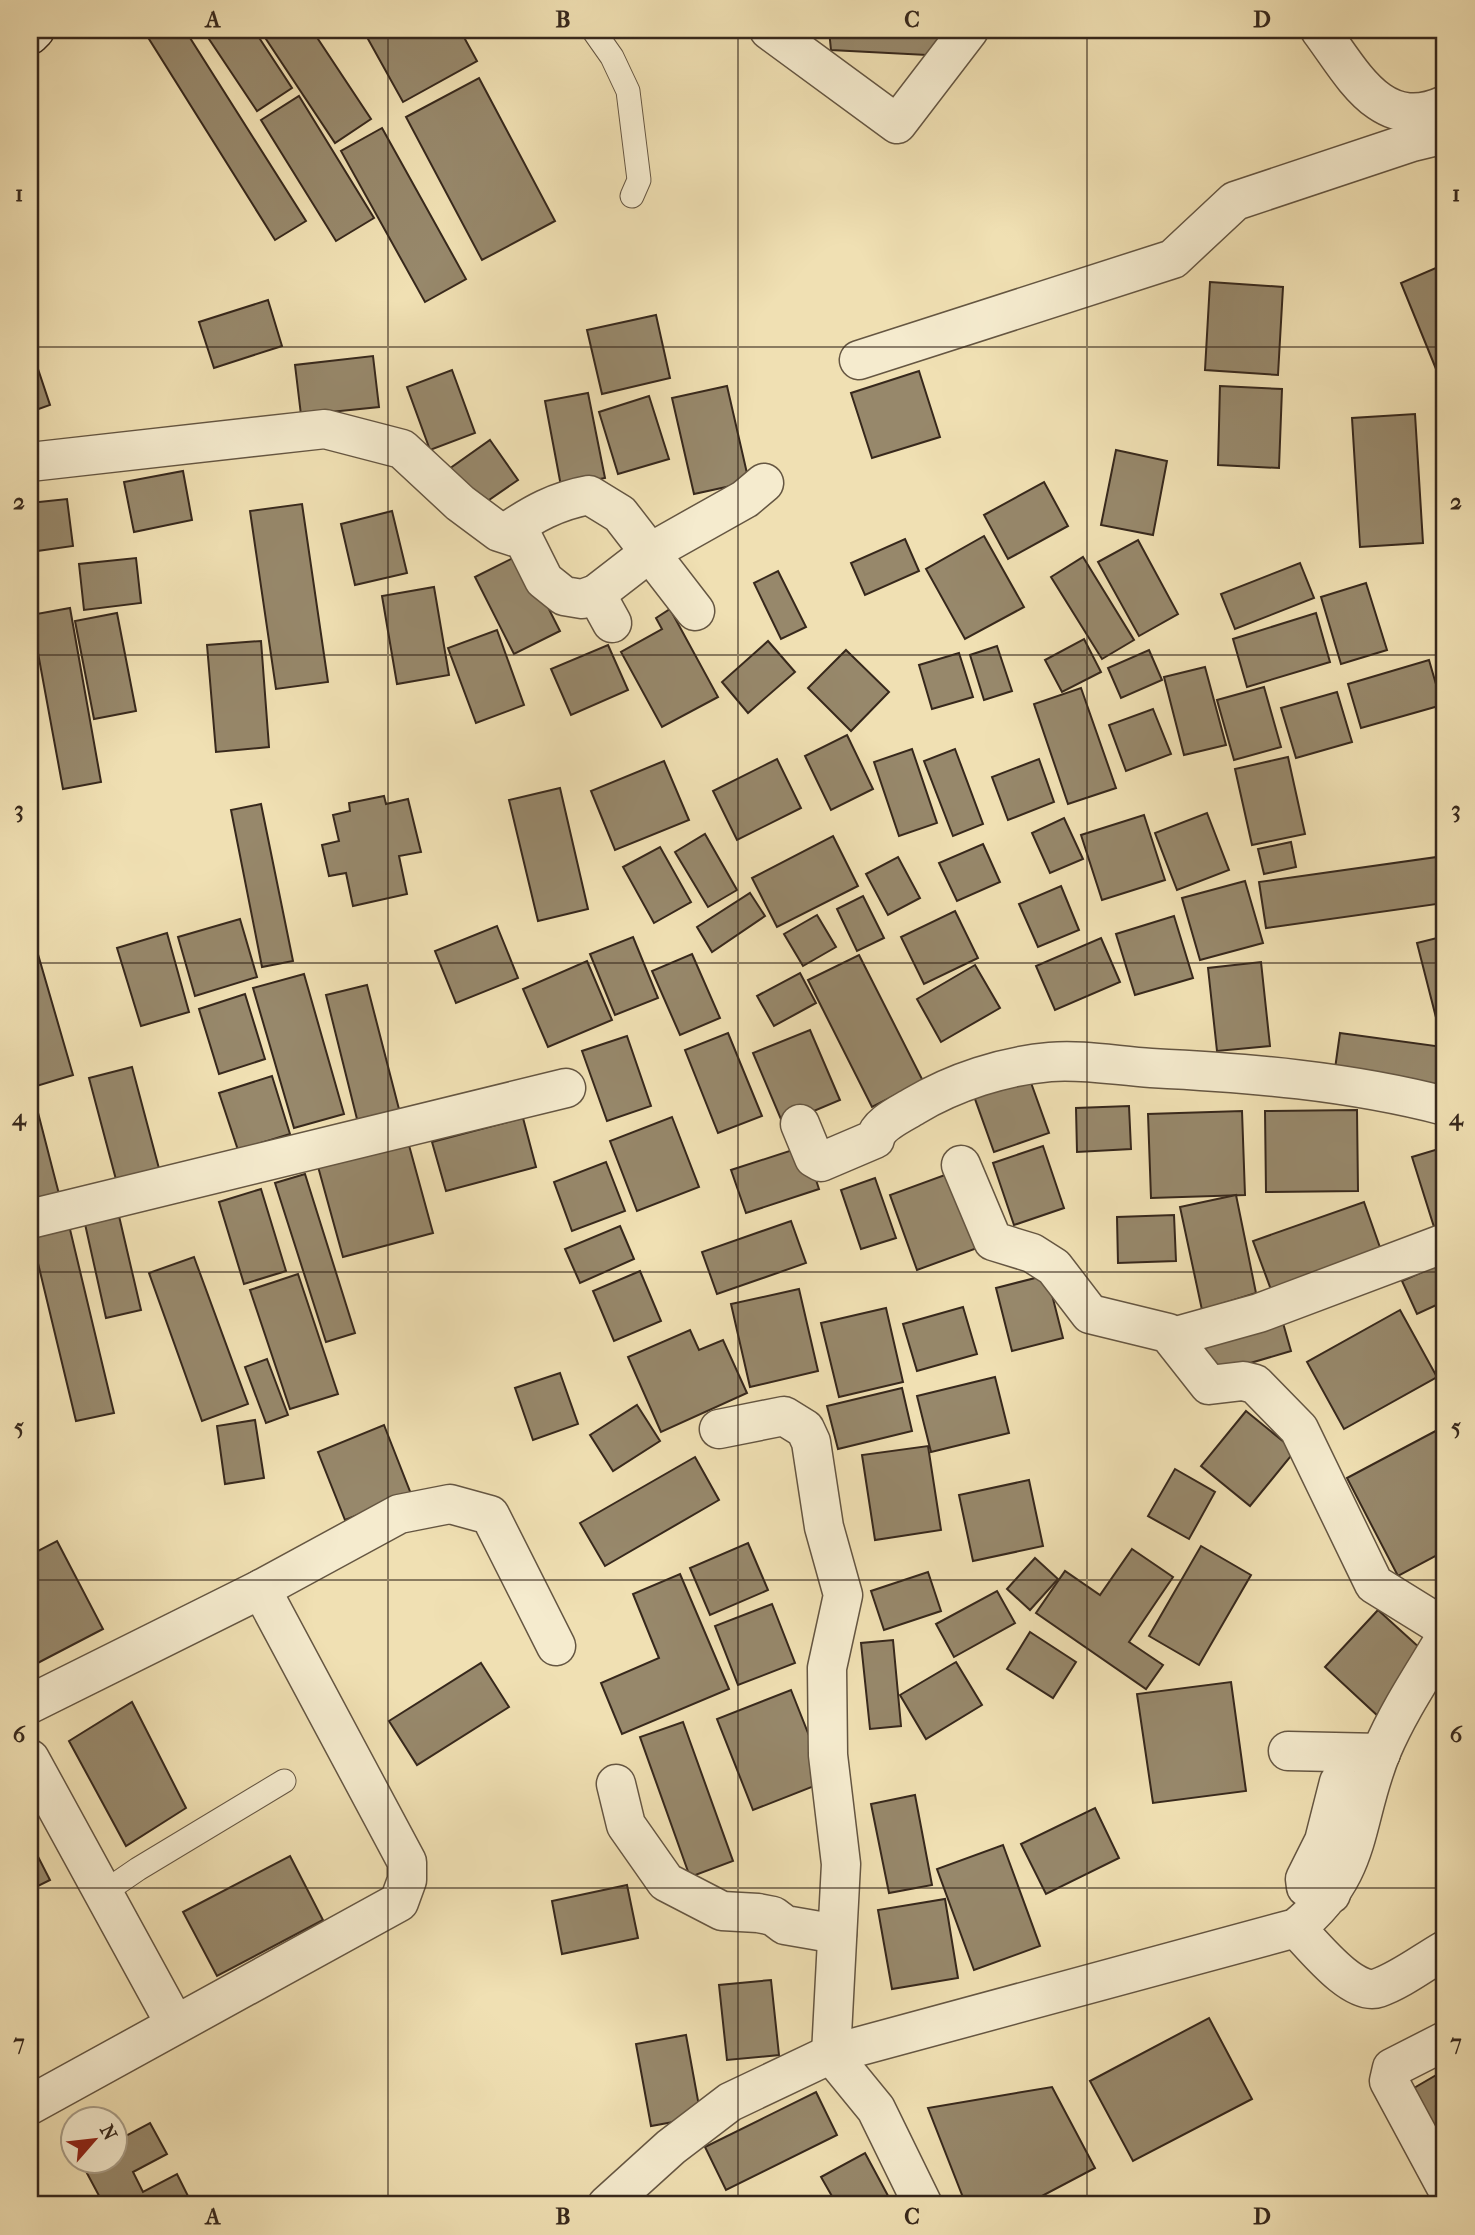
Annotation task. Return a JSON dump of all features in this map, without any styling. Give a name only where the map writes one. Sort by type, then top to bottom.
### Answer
[{"type":"street","points":[[30,35],[35,30]]},
{"type":"street","points":[[769,30],[897,124],[969,30]]},
{"type":"street","points":[[1320,30],[1368,93],[1397,113],[1430,111],[1445,104]]},
{"type":"street","points":[[859,360],[1173,259],[1235,201],[1412,142],[1445,134]]},
{"type":"street","points":[[30,461],[325,429],[402,449],[460,503],[499,532],[524,540],[544,580],[564,596],[582,599],[604,609],[640,559],[745,499],[764,483]]},
{"type":"street","points":[[505,533],[537,512],[564,500],[589,495],[620,514],[640,559],[650,600]]},
{"type":"street","points":[[640,559],[695,611]]},
{"type":"street","points":[[800,1124],[814,1158],[821,1162],[875,1139],[876,1133],[891,1119],[922,1101],[991,1072],[1051,1062],[1316,1081],[1389,1092],[1445,1106]]},
{"type":"street","points":[[30,1219],[566,1088]]},
{"type":"street","points":[[961,1165],[993,1241],[1032,1253],[1054,1267],[1090,1314],[1168,1333],[1209,1385],[1243,1381],[1255,1384],[1290,1420],[1311,1453],[1374,1584],[1445,1628]]},
{"type":"street","points":[[1173,1337],[1259,1313],[1445,1243]]},
{"type":"street","points":[[719,1429],[784,1416],[805,1429],[811,1442],[824,1527],[843,1595],[827,1668],[828,1755],[841,1864],[831,2054],[876,2109],[923,2205]]},
{"type":"street","points":[[30,1704],[261,1589],[399,1514],[450,1504],[490,1515],[556,1646]]},
{"type":"street","points":[[30,2105],[399,1902],[407,1880],[407,1862],[261,1589]]},
{"type":"street","points":[[607,2205],[671,2147],[730,2102],[831,2054],[1296,1928],[1321,1908],[1347,1868],[1339,1843],[1364,1774],[1445,1638]]},
{"type":"street","points":[[30,1759],[175,2024]]},
{"type":"street","points":[[1286,1764],[1364,1774],[1320,1778],[1286,1764]]},
{"type":"street","points":[[615,1784],[626,1825],[666,1882],[722,1911],[773,1916],[785,1925],[837,1934]]},
{"type":"street","points":[[1296,1928],[1338,1972],[1362,1988],[1376,1989],[1445,1950]]},
{"type":"street","points":[[1445,2041],[1392,2068],[1389,2081],[1445,2185]]},
{"type":"lane","points":[[593,30],[612,57],[628,91],[639,180],[632,196]]},
{"type":"lane","points":[[103,1894],[138,1869],[284,1782]]},
{"type":"building","points":[[163,30],[185,30],[306,221],[275,240],[149,39]]},
{"type":"building","points":[[203,30],[254,30],[292,88],[257,111]]},
{"type":"building","points":[[260,30],[312,30],[371,119],[335,143]]},
{"type":"building","points":[[363,30],[460,30],[477,61],[403,102]]},
{"type":"building","points":[[829,30],[944,30],[927,55],[831,50]]},
{"type":"building","points":[[479,78],[555,221],[482,260],[406,117]]},
{"type":"building","points":[[299,96],[374,218],[336,241],[261,120]]},
{"type":"building","points":[[382,128],[466,279],[425,302],[341,151]]},
{"type":"building","points":[[1445,264],[1445,391],[1401,283]]},
{"type":"building","points":[[1210,282],[1283,287],[1278,375],[1205,370]]},
{"type":"building","points":[[268,300],[282,346],[214,368],[199,322]]},
{"type":"building","points":[[656,315],[670,378],[602,394],[587,330]]},
{"type":"building","points":[[373,356],[379,407],[301,415],[295,365]]},
{"type":"building","points":[[34,357],[50,405],[30,412],[30,358]]},
{"type":"building","points":[[452,370],[475,433],[430,450],[407,387]]},
{"type":"building","points":[[919,371],[940,437],[872,458],[851,393]]},
{"type":"building","points":[[727,386],[749,482],[694,494],[672,398]]},
{"type":"building","points":[[1220,386],[1282,389],[1279,468],[1218,465]]},
{"type":"building","points":[[588,393],[605,478],[561,486],[545,401]]},
{"type":"building","points":[[649,396],[669,459],[618,474],[599,412]]},
{"type":"building","points":[[1415,414],[1423,543],[1360,547],[1352,418]]},
{"type":"building","points":[[490,440],[518,480],[476,509],[449,469]]},
{"type":"building","points":[[1116,450],[1167,461],[1153,535],[1101,525]]},
{"type":"building","points":[[183,471],[192,520],[134,532],[124,482]]},
{"type":"building","points":[[1044,482],[1068,526],[1008,559],[984,515]]},
{"type":"building","points":[[67,499],[73,546],[30,552],[30,503]]},
{"type":"building","points":[[302,504],[328,682],[276,689],[250,511]]},
{"type":"building","points":[[392,511],[407,573],[355,585],[341,524]]},
{"type":"building","points":[[984,536],[1024,607],[965,639],[926,569]]},
{"type":"building","points":[[905,539],[919,571],[865,595],[851,563]]},
{"type":"building","points":[[1138,540],[1178,614],[1139,636],[1098,562]]},
{"type":"building","points":[[521,554],[560,631],[514,654],[475,577]]},
{"type":"building","points":[[1083,557],[1134,640],[1102,659],[1051,577]]},
{"type":"building","points":[[136,558],[141,603],[84,610],[79,564]]},
{"type":"building","points":[[1300,563],[1314,598],[1235,629],[1221,594]]},
{"type":"building","points":[[778,571],[806,627],[781,639],[754,583]]},
{"type":"building","points":[[1366,583],[1387,650],[1341,664],[1321,597]]},
{"type":"building","points":[[434,587],[449,675],[397,684],[382,596]]},
{"type":"building","points":[[70,608],[101,782],[63,789],[31,615]]},
{"type":"building","points":[[670,609],[718,697],[662,727],[621,652],[662,629],[656,618]]},
{"type":"building","points":[[117,613],[136,711],[94,719],[75,621]]},
{"type":"building","points":[[1316,613],[1330,662],[1247,687],[1233,639]]},
{"type":"building","points":[[497,630],[524,705],[476,723],[448,648]]},
{"type":"building","points":[[1084,639],[1101,672],[1062,692],[1045,660]]},
{"type":"building","points":[[261,641],[269,747],[216,752],[207,645]]},
{"type":"building","points":[[768,641],[795,672],[748,713],[722,682]]},
{"type":"building","points":[[608,645],[628,690],[571,715],[551,669]]},
{"type":"building","points":[[997,646],[1012,691],[984,700],[970,655]]},
{"type":"building","points":[[846,650],[889,692],[851,731],[808,688]]},
{"type":"building","points":[[1149,650],[1162,680],[1121,698],[1108,668]]},
{"type":"building","points":[[959,653],[973,697],[932,709],[919,665]]},
{"type":"building","points":[[1429,660],[1442,705],[1361,728],[1348,684]]},
{"type":"building","points":[[1205,667],[1226,745],[1184,755],[1164,677]]},
{"type":"building","points":[[1264,687],[1281,747],[1234,760],[1217,700]]},
{"type":"building","points":[[1081,688],[1116,788],[1068,804],[1034,704]]},
{"type":"building","points":[[1337,692],[1352,742],[1296,758],[1281,708]]},
{"type":"building","points":[[1153,709],[1171,754],[1126,771],[1109,725]]},
{"type":"building","points":[[847,735],[873,789],[831,810],[805,756]]},
{"type":"building","points":[[912,749],[937,823],[899,836],[874,762]]},
{"type":"building","points":[[955,749],[983,824],[953,836],[924,761]]},
{"type":"building","points":[[1288,757],[1305,834],[1252,845],[1235,769]]},
{"type":"building","points":[[777,759],[801,808],[737,840],[713,791]]},
{"type":"building","points":[[1039,759],[1054,802],[1008,820],[992,777]]},
{"type":"building","points":[[664,761],[689,820],[615,850],[591,791]]},
{"type":"building","points":[[560,788],[588,909],[538,921],[509,800]]},
{"type":"building","points":[[384,796],[386,804],[408,799],[421,852],[399,856],[407,894],[353,906],[346,873],[329,876],[322,845],[339,841],[333,815],[350,811],[349,803]]},
{"type":"building","points":[[261,804],[293,961],[262,967],[231,810]]},
{"type":"building","points":[[1207,813],[1229,870],[1177,890],[1155,833]]},
{"type":"building","points":[[1144,815],[1165,880],[1102,900],[1081,835]]},
{"type":"building","points":[[1064,818],[1083,859],[1050,873],[1032,833]]},
{"type":"building","points":[[705,834],[737,890],[708,907],[675,852]]},
{"type":"building","points":[[833,836],[858,886],[777,927],[752,878]]},
{"type":"building","points":[[1291,842],[1296,867],[1264,874],[1258,849]]},
{"type":"building","points":[[983,844],[1000,882],[957,901],[939,863]]},
{"type":"building","points":[[660,847],[691,902],[654,923],[623,867]]},
{"type":"building","points":[[898,857],[920,898],[888,915],[866,874]]},
{"type":"building","points":[[1437,857],[1444,903],[1266,928],[1259,882]]},
{"type":"building","points":[[1245,881],[1263,943],[1200,960],[1182,898]]},
{"type":"building","points":[[1061,886],[1079,930],[1038,947],[1019,904]]},
{"type":"building","points":[[750,893],[765,916],[712,952],[697,927]]},
{"type":"building","points":[[863,896],[884,938],[857,951],[837,909]]},
{"type":"building","points":[[955,911],[978,958],[924,984],[901,937]]},
{"type":"building","points":[[817,915],[836,947],[803,966],[784,934]]},
{"type":"building","points":[[1174,916],[1193,978],[1135,995],[1116,934]]},
{"type":"building","points":[[240,919],[257,977],[195,996],[178,937]]},
{"type":"building","points":[[497,926],[518,978],[456,1003],[435,951]]},
{"type":"building","points":[[167,933],[189,1012],[141,1026],[117,948]]},
{"type":"building","points":[[1445,936],[1445,1044],[1443,1045],[1417,943]]},
{"type":"building","points":[[633,937],[658,998],[615,1015],[590,954]]},
{"type":"building","points":[[1101,938],[1120,982],[1055,1010],[1036,966]]},
{"type":"building","points":[[35,944],[73,1075],[30,1088],[30,945]]},
{"type":"building","points":[[692,954],[720,1018],[680,1035],[652,971]]},
{"type":"building","points":[[859,955],[923,1081],[872,1107],[808,980]]},
{"type":"building","points":[[587,961],[612,1020],[548,1047],[523,989]]},
{"type":"building","points":[[1261,962],[1270,1046],[1217,1051],[1208,968]]},
{"type":"building","points":[[975,965],[1000,1008],[941,1042],[917,999]]},
{"type":"building","points":[[800,973],[816,1003],[774,1026],[757,996]]},
{"type":"building","points":[[304,974],[344,1114],[294,1128],[253,988]]},
{"type":"building","points":[[367,985],[400,1113],[358,1123],[326,995]]},
{"type":"building","points":[[245,994],[265,1059],[219,1074],[199,1009]]},
{"type":"building","points":[[810,1030],[840,1100],[783,1124],[753,1053]]},
{"type":"building","points":[[728,1033],[762,1116],[718,1133],[685,1050]]},
{"type":"building","points":[[1340,1033],[1443,1047],[1437,1090],[1334,1076]]},
{"type":"building","points":[[627,1036],[651,1106],[607,1121],[582,1051]]},
{"type":"building","points":[[1025,1066],[1049,1133],[994,1152],[970,1085]]},
{"type":"building","points":[[132,1067],[161,1176],[118,1187],[89,1078]]},
{"type":"building","points":[[272,1076],[290,1134],[238,1150],[219,1093]]},
{"type":"building","points":[[35,1101],[59,1194],[30,1202],[30,1102]]},
{"type":"building","points":[[1129,1106],[1131,1149],[1077,1152],[1076,1108]]},
{"type":"building","points":[[1357,1110],[1358,1191],[1266,1192],[1265,1111]]},
{"type":"building","points":[[1242,1111],[1245,1195],[1151,1198],[1148,1114]]},
{"type":"building","points":[[672,1117],[699,1187],[637,1211],[610,1141]]},
{"type":"building","points":[[523,1118],[536,1167],[446,1191],[432,1142]]},
{"type":"building","points":[[407,1138],[433,1233],[343,1257],[317,1163]]},
{"type":"building","points":[[805,1146],[819,1189],[746,1213],[731,1170]]},
{"type":"building","points":[[1043,1146],[1064,1208],[1014,1225],[993,1163]]},
{"type":"building","points":[[1445,1147],[1445,1223],[1434,1227],[1412,1157]]},
{"type":"building","points":[[606,1162],[625,1211],[572,1231],[554,1182]]},
{"type":"building","points":[[953,1172],[980,1247],[917,1270],[890,1195]]},
{"type":"building","points":[[305,1174],[355,1333],[326,1342],[275,1183]]},
{"type":"building","points":[[875,1178],[896,1238],[861,1249],[841,1190]]},
{"type":"building","points":[[261,1189],[286,1271],[244,1284],[219,1202]]},
{"type":"building","points":[[1236,1195],[1256,1293],[1202,1310],[1180,1207]]},
{"type":"building","points":[[1364,1202],[1383,1256],[1273,1295],[1253,1241]]},
{"type":"building","points":[[1174,1215],[1176,1261],[1118,1263],[1117,1217]]},
{"type":"building","points":[[119,1216],[141,1310],[106,1318],[85,1224]]},
{"type":"building","points":[[68,1221],[114,1413],[76,1421],[30,1230]]},
{"type":"building","points":[[791,1221],[806,1263],[717,1294],[702,1252]]},
{"type":"building","points":[[620,1226],[634,1259],[580,1283],[565,1249]]},
{"type":"building","points":[[194,1257],[248,1404],[202,1421],[149,1273]]},
{"type":"building","points":[[1445,1262],[1445,1301],[1417,1314],[1402,1281]]},
{"type":"building","points":[[640,1271],[661,1321],[614,1341],[593,1291]]},
{"type":"building","points":[[298,1274],[338,1394],[290,1409],[250,1290]]},
{"type":"building","points":[[1047,1275],[1063,1338],[1012,1351],[996,1288]]},
{"type":"building","points":[[799,1289],[818,1371],[750,1387],[731,1304]]},
{"type":"building","points":[[963,1307],[977,1354],[917,1371],[903,1324]]},
{"type":"building","points":[[886,1308],[903,1382],[839,1397],[821,1323]]},
{"type":"building","points":[[1400,1310],[1437,1377],[1344,1429],[1307,1362]]},
{"type":"building","points":[[1445,1315],[1445,1337],[1437,1318]]},
{"type":"building","points":[[1283,1323],[1291,1351],[1213,1374],[1204,1345]]},
{"type":"building","points":[[690,1330],[699,1350],[723,1340],[747,1393],[661,1432],[628,1357]]},
{"type":"building","points":[[267,1359],[288,1415],[266,1423],[245,1367]]},
{"type":"building","points":[[560,1373],[578,1424],[533,1440],[515,1388]]},
{"type":"building","points":[[995,1377],[1009,1433],[931,1452],[917,1396]]},
{"type":"building","points":[[902,1388],[912,1431],[838,1449],[827,1406]]},
{"type":"building","points":[[637,1405],[660,1441],[613,1471],[590,1435]]},
{"type":"building","points":[[1246,1411],[1295,1451],[1250,1506],[1201,1466]]},
{"type":"building","points":[[255,1420],[264,1478],[225,1484],[217,1426]]},
{"type":"building","points":[[384,1425],[411,1494],[345,1520],[318,1452]]},
{"type":"building","points":[[1445,1426],[1445,1551],[1398,1576],[1347,1478]]},
{"type":"building","points":[[928,1446],[941,1530],[875,1540],[862,1455]]},
{"type":"building","points":[[695,1457],[719,1500],[605,1566],[580,1523]]},
{"type":"building","points":[[1175,1469],[1215,1492],[1189,1539],[1148,1516]]},
{"type":"building","points":[[1029,1480],[1043,1546],[973,1561],[959,1495]]},
{"type":"building","points":[[57,1541],[103,1629],[30,1667],[30,1555]]},
{"type":"building","points":[[748,1543],[768,1590],[710,1615],[690,1568]]},
{"type":"building","points":[[1201,1546],[1251,1575],[1199,1665],[1149,1636]]},
{"type":"building","points":[[1132,1549],[1173,1577],[1129,1642],[1163,1665],[1146,1689],[1036,1613],[1065,1571],[1100,1595]]},
{"type":"building","points":[[1035,1558],[1058,1579],[1030,1610],[1007,1589]]},
{"type":"building","points":[[928,1572],[941,1611],[884,1630],[871,1591]]},
{"type":"building","points":[[680,1574],[729,1689],[622,1734],[601,1683],[659,1658],[633,1594]]},
{"type":"building","points":[[997,1591],[1015,1623],[954,1657],[936,1624]]},
{"type":"building","points":[[772,1604],[795,1663],[738,1685],[715,1626]]},
{"type":"building","points":[[1378,1610],[1432,1659],[1379,1717],[1325,1667]]},
{"type":"building","points":[[1030,1632],[1076,1662],[1053,1698],[1007,1669]]},
{"type":"building","points":[[893,1640],[901,1726],[870,1729],[861,1643]]},
{"type":"building","points":[[956,1662],[982,1705],[926,1739],[900,1695]]},
{"type":"building","points":[[481,1663],[509,1707],[417,1765],[389,1721]]},
{"type":"building","points":[[1231,1682],[1246,1791],[1153,1803],[1137,1694]]},
{"type":"building","points":[[791,1690],[827,1781],[753,1810],[717,1719]]},
{"type":"building","points":[[132,1702],[186,1808],[126,1846],[69,1741]]},
{"type":"building","points":[[683,1722],[733,1861],[690,1877],[640,1737]]},
{"type":"building","points":[[915,1795],[932,1885],[889,1893],[871,1804]]},
{"type":"building","points":[[1095,1808],[1119,1858],[1046,1894],[1021,1844]]},
{"type":"building","points":[[30,1841],[50,1880],[30,1890]]},
{"type":"building","points":[[1003,1845],[1040,1946],[974,1970],[937,1869]]},
{"type":"building","points":[[290,1856],[323,1920],[217,1976],[183,1912]]},
{"type":"building","points":[[627,1885],[638,1938],[562,1954],[552,1901]]},
{"type":"building","points":[[945,1899],[958,1978],[892,1989],[878,1910]]},
{"type":"building","points":[[771,1980],[779,2055],[727,2060],[719,1985]]},
{"type":"building","points":[[1209,2018],[1252,2099],[1133,2161],[1090,2081]]},
{"type":"building","points":[[686,2035],[701,2117],[651,2126],[636,2044]]},
{"type":"building","points":[[1445,2070],[1445,2157],[1407,2092]]},
{"type":"building","points":[[1052,2087],[1095,2168],[1025,2205],[966,2205],[928,2108]]},
{"type":"building","points":[[816,2092],[837,2135],[726,2190],[705,2147]]},
{"type":"building","points":[[150,2123],[167,2154],[133,2172],[143,2192],[177,2174],[192,2204],[104,2205],[88,2176],[130,2176],[130,2134]]},
{"type":"building","points":[[865,2153],[893,2205],[837,2205],[821,2177]]}]
